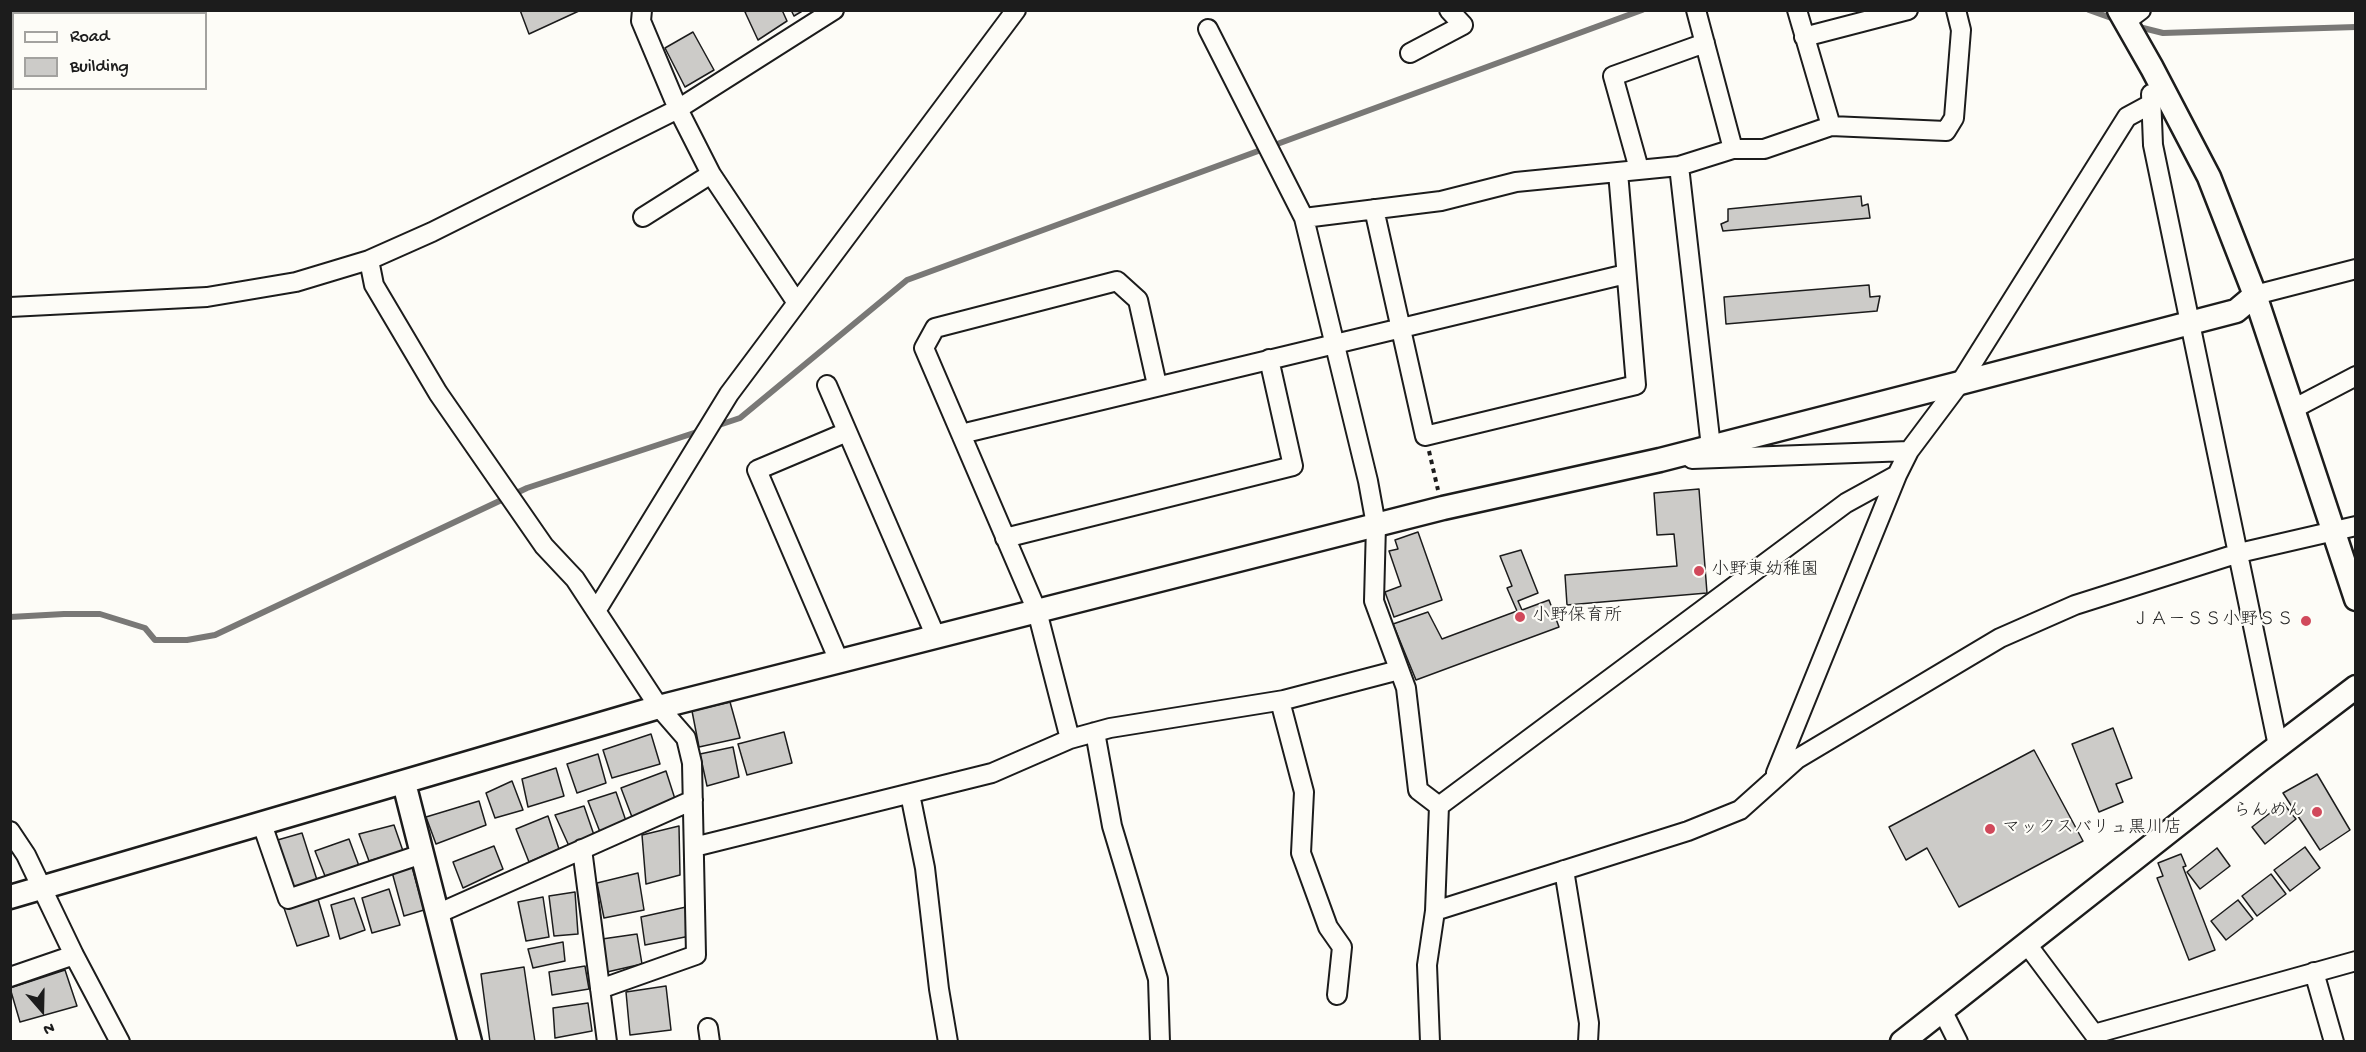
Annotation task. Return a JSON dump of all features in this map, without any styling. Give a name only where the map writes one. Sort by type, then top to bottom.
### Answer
[{"type":"street","points":[[642,10],[641,21],[678,109],[711,174],[797,303]]},
{"type":"street","points":[[10,307],[207,297],[296,282],[369,260],[432,232],[678,109],[834,10]]},
{"type":"street","points":[[596,611],[729,393],[1016,10]]},
{"type":"street","points":[[1410,53],[1463,25],[1449,10]]},
{"type":"street","points":[[1696,10],[1733,149]]},
{"type":"street","points":[[1797,10],[1831,126]]},
{"type":"street","points":[[1804,37],[1908,10]]},
{"type":"street","points":[[1304,218],[1441,201],[1516,182],[1679,166],[1733,149],[1764,149],[1831,126],[1946,131],[1954,118],[1960,30],[1956,10]]},
{"type":"street","points":[[2128,14],[2152,68],[2209,177],[2255,295],[2293,409],[2345,529],[2355,599]]},
{"type":"street","points":[[1208,29],[1304,218],[1368,481],[1376,525],[1374,601],[1406,688],[1418,790],[1439,806]]},
{"type":"street","points":[[1640,169],[1613,76],[1705,44]]},
{"type":"street","points":[[2152,68],[2153,145],[2278,746]]},
{"type":"street","points":[[1773,780],[1897,475],[1909,451],[1960,383],[2127,117],[2151,104]]},
{"type":"street","points":[[1679,166],[1711,447]]},
{"type":"street","points":[[1374,209],[1425,436],[1636,386],[1618,172]]},
{"type":"street","points":[[643,217],[711,174]]},
{"type":"street","points":[[369,260],[374,285],[438,393],[544,546],[575,579],[659,707],[686,738],[693,763],[696,955],[600,989]]},
{"type":"street","points":[[10,897],[659,707],[1443,508],[1660,460],[1960,383],[2236,311],[2255,295],[2355,269]]},
{"type":"street","points":[[961,434],[1626,274]]},
{"type":"street","points":[[1070,739],[1037,611],[924,348],[935,328],[1117,280],[1138,300],[1157,386]]},
{"type":"street","points":[[1005,538],[1293,466],[1269,359]]},
{"type":"street","points":[[2293,409],[2355,375]]},
{"type":"street","points":[[827,385],[936,637]]},
{"type":"street","points":[[839,661],[757,470],[847,432]]},
{"type":"street","points":[[1660,460],[1909,451]]},
{"type":"street","points":[[1439,806],[1846,503],[1897,475]]},
{"type":"street","points":[[1435,911],[1688,831],[1740,810],[1797,759],[2000,638],[2075,605],[2239,553],[2345,529]]},
{"type":"street","points":[[694,847],[992,773],[1070,739],[1095,732],[1280,700],[1399,670]]},
{"type":"street","points":[[1902,1041],[2355,687]]},
{"type":"street","points":[[1280,700],[1304,792],[1301,853],[1328,927],[1342,947],[1337,995]]},
{"type":"street","points":[[1095,732],[1112,826],[1158,979],[1160,1041]]},
{"type":"street","points":[[404,783],[470,1041]]},
{"type":"street","points":[[910,794],[925,868],[939,989],[948,1041]]},
{"type":"street","points":[[437,914],[693,800]]},
{"type":"street","points":[[1430,1041],[1427,965],[1435,911],[1439,806]]},
{"type":"street","points":[[262,824],[288,899],[422,854]]},
{"type":"street","points":[[10,831],[26,855],[74,955],[120,1041]]},
{"type":"street","points":[[582,849],[607,1041]]},
{"type":"street","points":[[1564,870],[1589,1023],[1588,1041]]},
{"type":"street","points":[[2026,943],[2095,1038],[2355,961]]},
{"type":"street","points":[[10,977],[74,955]]},
{"type":"street","points":[[2314,972],[2334,1041]]},
{"type":"street","points":[[1942,1010],[1958,1041]]},
{"type":"path","points":[[1425,436],[1443,508]]},
{"type":"building","points":[[520,10],[581,10],[529,34]]},
{"type":"building","points":[[782,10],[787,21],[758,40],[745,12]]},
{"type":"building","points":[[791,10],[804,10],[794,16]]},
{"type":"building","points":[[693,32],[714,70],[685,87],[665,48]]},
{"type":"building","points":[[1861,196],[1862,206],[1868,204],[1870,218],[1723,231],[1721,224],[1728,221],[1728,209]]},
{"type":"building","points":[[1869,285],[1870,297],[1880,296],[1877,311],[1726,324],[1724,297]]},
{"type":"building","name":"小野東幼稚園","points":[[1699,489],[1707,593],[1567,605],[1565,575],[1677,566],[1674,534],[1657,535],[1654,493]]},
{"type":"building","points":[[1418,532],[1442,600],[1394,617],[1385,592],[1401,586],[1389,551],[1398,549],[1395,540]]},
{"type":"building","points":[[1521,550],[1538,593],[1518,601],[1522,610],[1549,600],[1559,627],[1416,680],[1393,624],[1428,612],[1442,639],[1517,611],[1507,588],[1512,586],[1500,556]]},
{"type":"building","points":[[730,702],[740,738],[699,747],[692,711]]},
{"type":"building","points":[[2113,728],[2132,778],[2116,784],[2123,802],[2099,812],[2072,744]]},
{"type":"building","points":[[784,732],[792,763],[747,775],[738,744]]},
{"type":"building","points":[[651,734],[660,764],[612,778],[603,750]]},
{"type":"building","points":[[733,747],[739,777],[707,786],[700,754]]},
{"type":"building","points":[[2034,750],[2083,841],[1959,907],[1927,848],[1906,860],[1889,827]]},
{"type":"building","points":[[598,754],[606,783],[577,793],[567,764]]},
{"type":"building","points":[[556,768],[564,796],[528,807],[522,779]]},
{"type":"building","points":[[666,771],[675,799],[632,817],[621,788]]},
{"type":"building","name":"らんめん","points":[[2317,774],[2350,830],[2320,850],[2283,793]]},
{"type":"building","points":[[512,781],[523,810],[495,818],[486,793]]},
{"type":"building","points":[[616,792],[626,821],[600,832],[588,801]]},
{"type":"building","points":[[479,801],[486,825],[436,844],[426,817]]},
{"type":"building","points":[[2283,803],[2296,819],[2265,844],[2252,827]]},
{"type":"building","points":[[584,806],[594,835],[569,846],[555,815]]},
{"type":"building","points":[[548,816],[559,849],[529,862],[516,829]]},
{"type":"building","points":[[394,825],[403,851],[369,861],[359,834]]},
{"type":"building","points":[[679,826],[680,875],[646,884],[642,835]]},
{"type":"building","points":[[302,833],[317,880],[291,888],[274,841]]},
{"type":"building","points":[[349,839],[359,866],[325,876],[315,851]]},
{"type":"building","points":[[494,846],[503,869],[463,888],[453,862]]},
{"type":"building","points":[[2305,847],[2320,868],[2290,891],[2274,870]]},
{"type":"building","points":[[2217,848],[2230,866],[2200,889],[2187,872]]},
{"type":"building","points":[[2181,854],[2186,866],[2183,867],[2215,950],[2189,960],[2157,878],[2163,876],[2158,863]]},
{"type":"building","points":[[412,867],[424,910],[404,916],[392,872]]},
{"type":"building","points":[[638,873],[644,910],[604,918],[597,883]]},
{"type":"building","points":[[2271,874],[2286,894],[2257,916],[2242,896]]},
{"type":"building","points":[[389,889],[400,925],[372,933],[362,898]]},
{"type":"building","points":[[575,892],[578,934],[554,936],[549,896]]},
{"type":"building","points":[[543,897],[549,937],[526,941],[518,902]]},
{"type":"building","points":[[354,898],[365,930],[340,939],[331,905]]},
{"type":"building","points":[[318,899],[329,936],[297,946],[284,908]]},
{"type":"building","points":[[2238,900],[2253,919],[2226,940],[2211,921]]},
{"type":"building","points":[[686,907],[690,936],[645,945],[641,917]]},
{"type":"building","points":[[637,934],[642,964],[607,972],[602,939]]},
{"type":"building","points":[[563,942],[565,961],[533,968],[528,949]]},
{"type":"building","points":[[585,966],[589,989],[552,995],[549,972]]},
{"type":"building","points":[[524,967],[535,1042],[490,1042],[481,974]]},
{"type":"building","points":[[65,970],[77,1006],[20,1022],[10,988]]},
{"type":"building","points":[[666,986],[671,1030],[630,1035],[626,992]]},
{"type":"building","points":[[588,1003],[592,1031],[555,1038],[553,1008]]},
{"type":"waterway","points":[[716,426],[740,418],[907,280],[1642,10]]},
{"type":"waterway","points":[[2089,10],[2117,20]]},
{"type":"waterway","points":[[2135,26],[2163,33],[2356,27]]},
{"type":"waterway","points":[[10,617],[100,614],[145,628],[155,640],[187,640],[215,635],[527,488],[700,431]]},
{"type":"place","name":"小野東幼稚園","points":[[1699,571]]},
{"type":"place","name":"小野保育所","points":[[1520,617]]},
{"type":"place","name":"ＪＡ－ＳＳ小野ＳＳ","points":[[2306,621]]},
{"type":"place","name":"らんめん","points":[[2317,812]]},
{"type":"place","name":"マックスバリュ黒川店","points":[[1990,829]]}]
